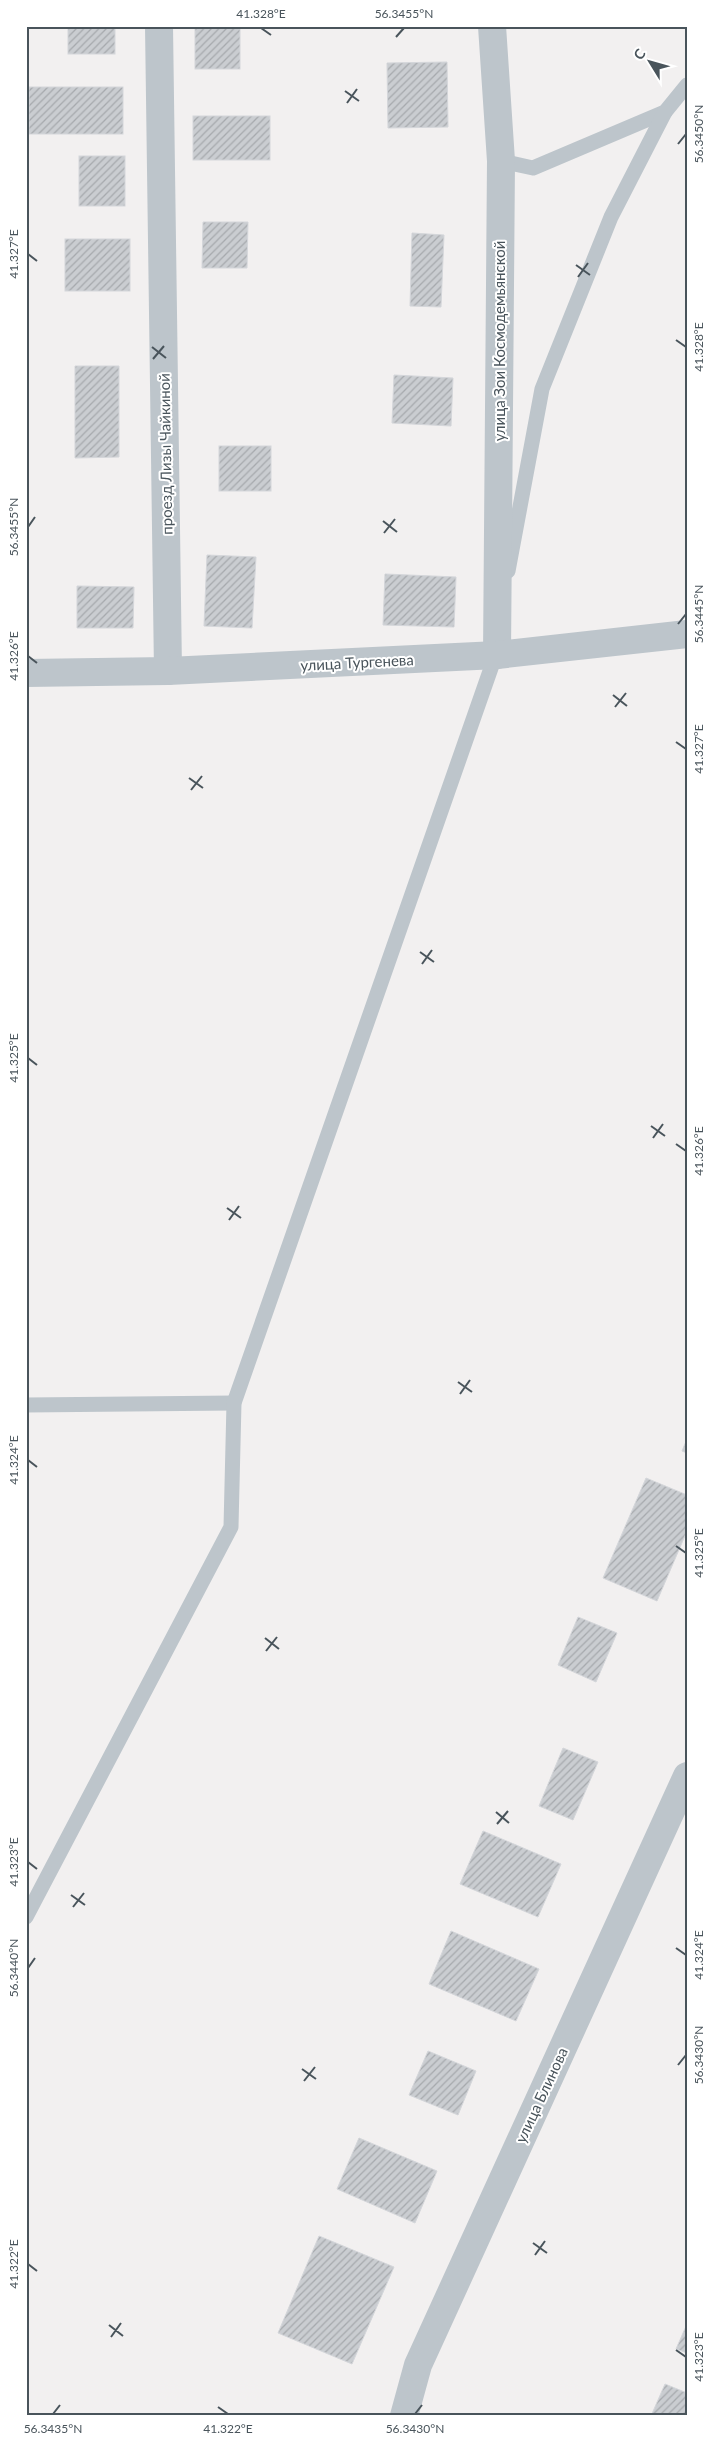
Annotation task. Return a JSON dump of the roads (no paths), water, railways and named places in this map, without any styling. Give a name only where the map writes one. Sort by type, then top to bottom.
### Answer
[{"type":"street","name":"проезд Лизы Чайкиной","points":[[159,26],[168,671]]},
{"type":"street","name":"улица Зои Космодемьянской","points":[[492,26],[501,161],[497,655]]},
{"type":"street","name":"улица Тургенева","points":[[26,672],[168,671],[497,655],[687,634]]},
{"type":"street","name":"улица Блинова","points":[[404,2416],[418,2365],[687,1776]]},
{"type":"lane","points":[[26,1916],[231,1527],[234,1403],[497,655],[508,571],[542,389],[611,217],[665,112],[687,85]]},
{"type":"lane","points":[[501,161],[533,168],[665,112]]},
{"type":"lane","points":[[26,1405],[234,1403]]}]
